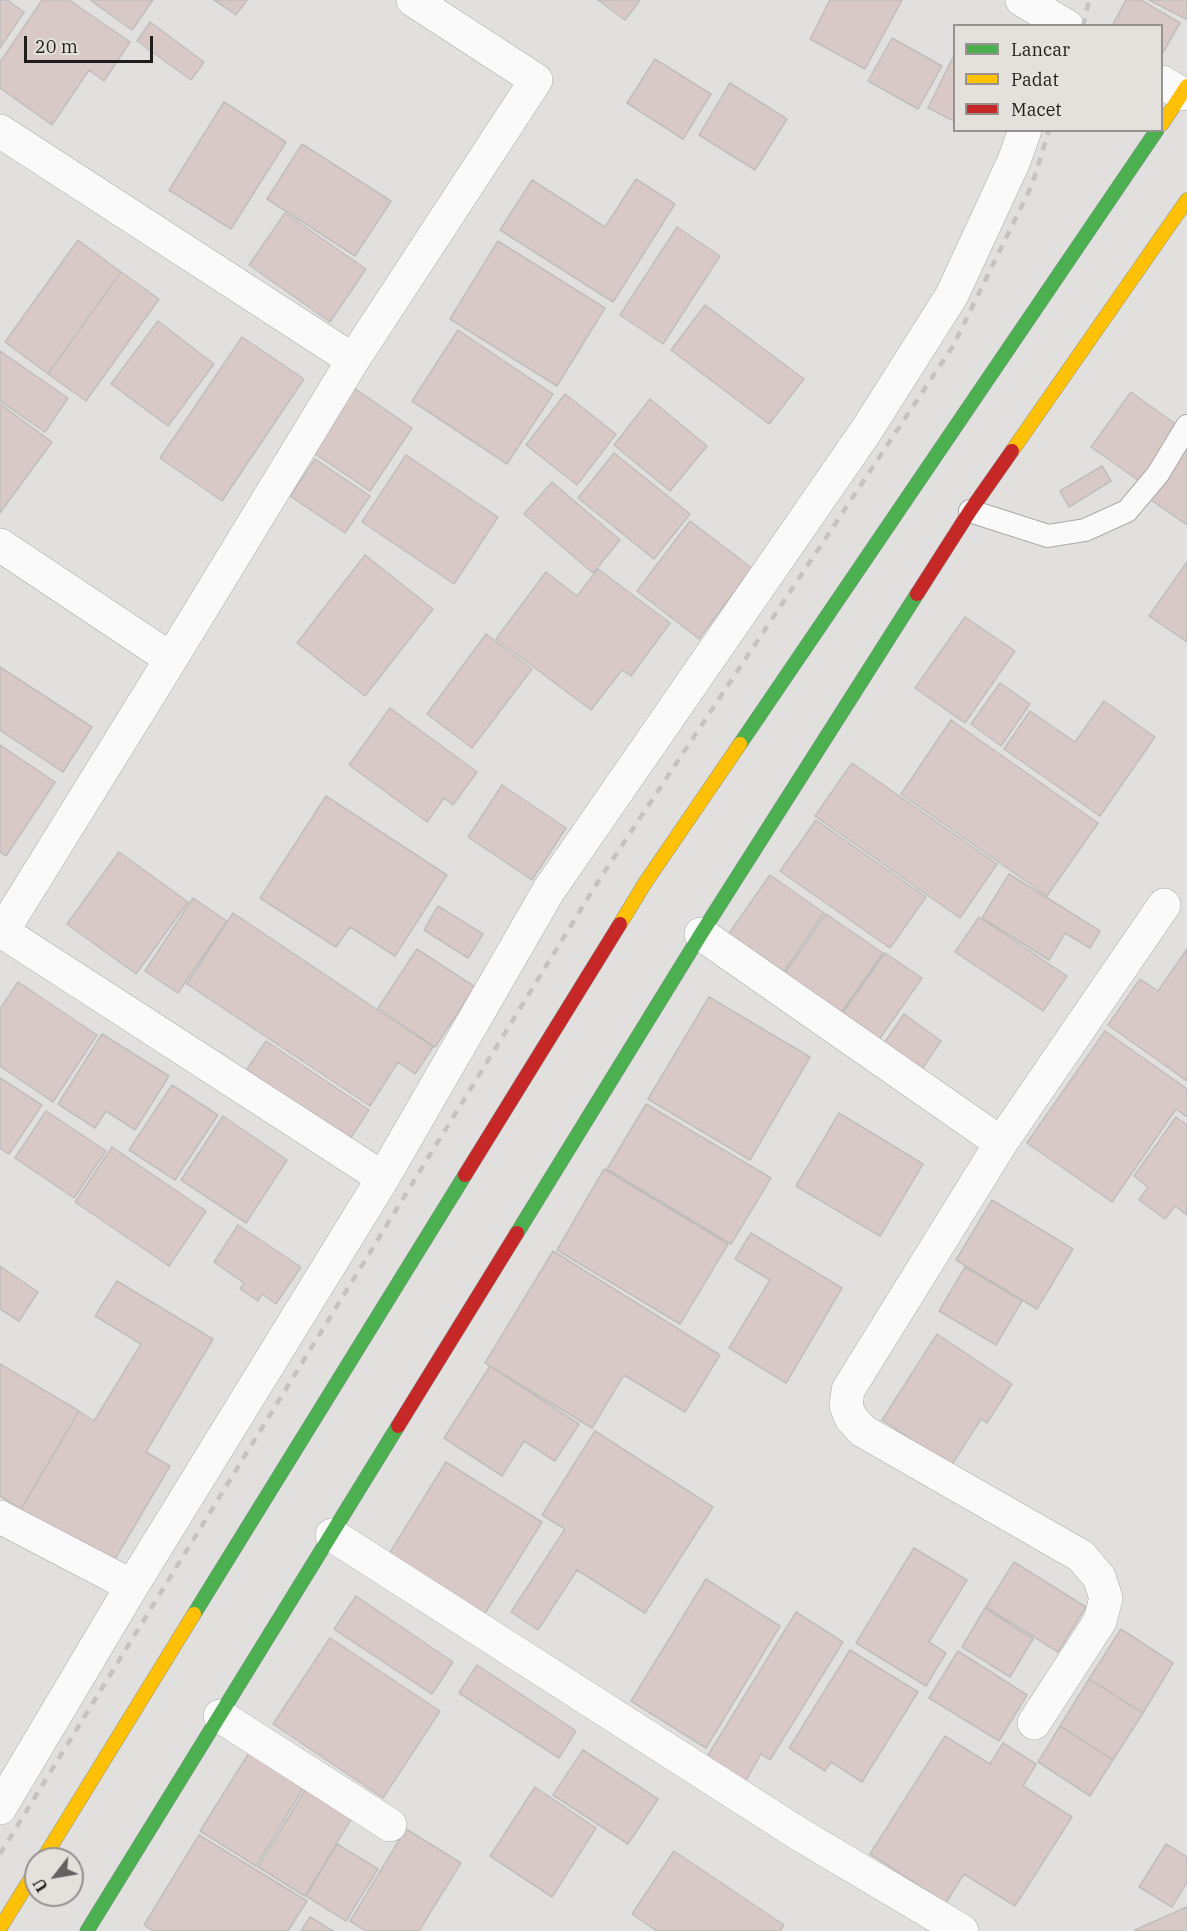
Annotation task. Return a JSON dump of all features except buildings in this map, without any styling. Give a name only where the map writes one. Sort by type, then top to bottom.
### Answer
[{"type":"highway","points":[[1163,119],[1177,87]]},
{"type":"highway","points":[[50,1847],[645,883],[1156,132]]},
{"type":"highway","points":[[87,1931],[701,934],[970,511],[1187,200]]},
{"type":"highway","points":[[0,1928],[24,1889]]},
{"type":"street","points":[[383,1178],[1,931],[171,659],[353,360],[536,80],[413,0]]},
{"type":"street","points":[[1022,0],[1059,24]]},
{"type":"street","points":[[0,131],[353,360]]},
{"type":"street","points":[[0,1808],[132,1586],[383,1178],[549,890],[866,431],[952,295],[1014,161],[1024,132]]},
{"type":"street","points":[[0,545],[171,659]]},
{"type":"street","points":[[1034,1723],[1100,1621],[1106,1598],[1099,1576],[1081,1556],[863,1431],[851,1418],[846,1406],[848,1390],[1001,1143],[1164,905]]},
{"type":"street","points":[[701,934],[1001,1143]]},
{"type":"street","points":[[0,1517],[132,1586]]},
{"type":"street","points":[[332,1535],[799,1834],[962,1931]]},
{"type":"street","points":[[220,1716],[390,1825]]},
{"type":"lane","points":[[970,511],[1048,536],[1085,530],[1127,511],[1158,474],[1187,426]]},
{"type":"railway","points":[[1083,24],[1089,0]]},
{"type":"railway","points":[[0,1854],[599,880],[953,346],[1032,185],[1048,132]]},
{"type":"traffic: fast","points":[[740,744],[1156,132]]},
{"type":"traffic: fast","points":[[517,1233],[701,934],[917,594]]},
{"type":"traffic: fast","points":[[194,1614],[465,1175]]},
{"type":"traffic: fast","points":[[87,1931],[398,1426]]},
{"type":"traffic: slow","points":[[1163,122],[1187,86]]},
{"type":"traffic: slow","points":[[1012,451],[1187,200]]},
{"type":"traffic: slow","points":[[620,924],[645,883],[740,744]]},
{"type":"traffic: slow","points":[[50,1847],[194,1614]]},
{"type":"traffic: slow","points":[[0,1928],[24,1889]]},
{"type":"traffic: jam","points":[[917,594],[1012,451]]},
{"type":"traffic: jam","points":[[465,1175],[620,924]]},
{"type":"traffic: jam","points":[[398,1426],[517,1233]]}]
